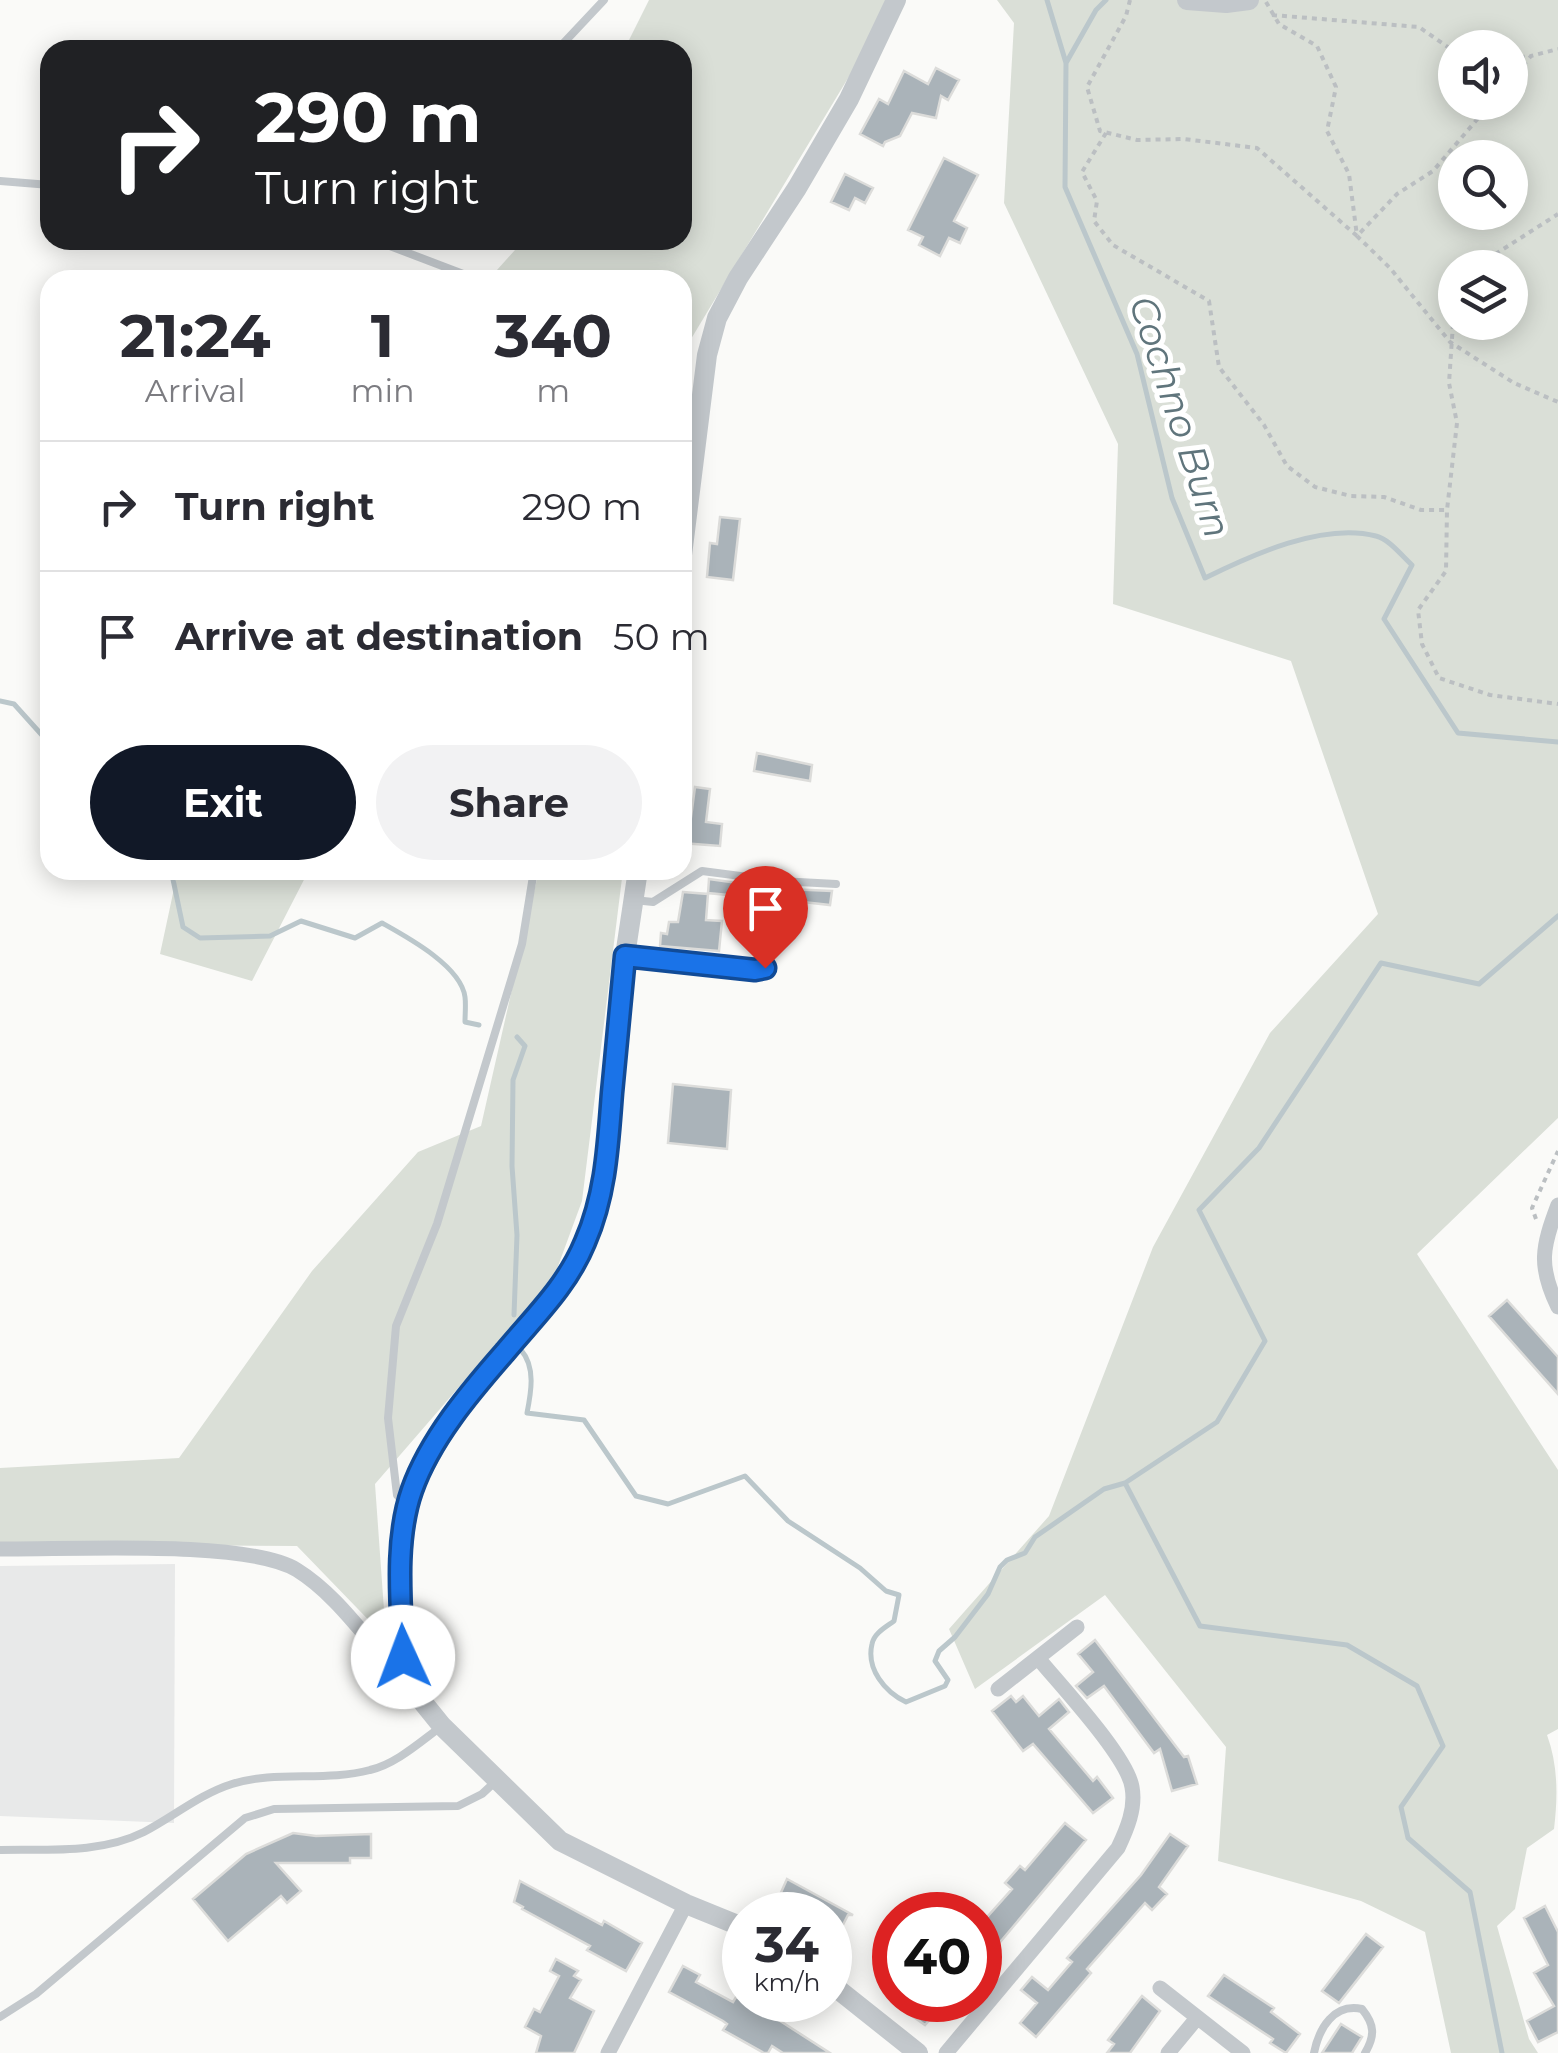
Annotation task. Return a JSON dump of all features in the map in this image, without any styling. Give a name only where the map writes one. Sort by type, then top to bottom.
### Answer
[{"type":"street","points":[[692,475],[707,355],[717,318],[849,99],[896,0]]},
{"type":"street","points":[[1187,0],[1249,0]]},
{"type":"street","points":[[404,1679],[401,1575],[408,1506],[418,1476],[480,1380],[551,1301],[572,1270],[604,1186],[625,956],[637,880]]},
{"type":"street","points":[[1558,1205],[1543,1242],[1544,1280],[1558,1307]]},
{"type":"street","points":[[0,1549],[204,1552],[262,1556],[283,1562],[321,1590],[442,1726],[560,1840],[722,1919]]},
{"type":"street","points":[[998,1688],[1077,1627]]},
{"type":"street","points":[[946,2053],[1118,1848],[1130,1822],[1132,1785],[1117,1757],[1038,1658]]},
{"type":"street","points":[[608,2053],[686,1904]]},
{"type":"street","points":[[1160,1988],[1242,2053]]},
{"type":"street","points":[[852,2000],[918,2053]]},
{"type":"street","points":[[1168,2053],[1197,2018]]},
{"type":"lane","points":[[566,40],[604,0]]},
{"type":"lane","points":[[0,182],[40,184]]},
{"type":"lane","points":[[400,250],[453,270]]},
{"type":"lane","points":[[692,877],[702,871],[836,884]]},
{"type":"lane","points":[[408,1506],[397,1495],[388,1418],[396,1326],[436,1224],[522,944],[532,880]]},
{"type":"lane","points":[[634,900],[653,902],[688,880]]},
{"type":"lane","points":[[625,956],[760,970],[772,958],[780,881]]},
{"type":"lane","points":[[0,1850],[93,1848],[119,1842],[232,1784],[374,1770],[442,1726]]},
{"type":"lane","points":[[0,2018],[36,1994],[245,1818],[274,1809],[458,1806],[482,1794],[496,1781]]},
{"type":"lane","points":[[1314,2053],[1322,2028],[1331,2016],[1351,2006],[1362,2009],[1373,2026],[1374,2039],[1365,2053]]},
{"type":"path","points":[[1130,0],[1126,16],[1086,87],[1100,132],[1137,140],[1184,139],[1258,148],[1390,268],[1450,342],[1514,383],[1558,402]]},
{"type":"path","points":[[1266,0],[1280,24],[1317,46],[1336,87],[1327,131],[1350,174],[1357,236]]},
{"type":"path","points":[[1272,16],[1419,28],[1438,41]]},
{"type":"path","points":[[1528,58],[1558,49]]},
{"type":"path","points":[[1357,236],[1397,194],[1434,171],[1477,120]]},
{"type":"path","points":[[1106,133],[1082,172],[1097,201],[1094,221],[1113,245],[1209,301],[1218,367],[1264,425],[1287,466],[1315,487],[1351,496],[1384,497],[1421,510],[1447,510]]},
{"type":"path","points":[[1500,250],[1558,214]]},
{"type":"path","points":[[1450,342],[1449,382],[1457,423],[1447,510],[1446,571],[1418,610],[1422,644],[1439,678],[1490,695],[1558,704]]},
{"type":"path","points":[[1543,1242],[1532,1208],[1558,1150]]},
{"type":"shaded area","points":[[649,0],[895,0],[692,337],[692,270],[497,270],[515,250],[692,250],[692,40],[629,40]]},
{"type":"shaded area","points":[[997,0],[1558,0],[1558,1118],[1417,1254],[1558,1470],[1558,1729],[1547,1735],[1556,1781],[1554,1829],[1527,1848],[1515,1909],[1497,1926],[1529,2039],[1538,2053],[1451,2053],[1425,1932],[1361,1901],[1218,1861],[1226,1747],[1105,1595],[975,1689],[949,1629],[1049,1516],[1153,1247],[1270,1033],[1378,914],[1291,661],[1113,604],[1118,444],[1004,203],[1014,23]]},
{"type":"shaded area","points":[[176,880],[304,880],[252,981],[160,954]]},
{"type":"shaded area","points":[[537,880],[622,880],[582,1201],[554,1277],[375,1484],[386,1638],[297,1546],[0,1544],[0,1468],[179,1458],[312,1271],[418,1152],[481,1126]]},
{"type":"shaded area","points":[[175,1564],[174,1823],[0,1816],[0,1566]]},
{"type":"building","points":[[936,68],[959,80],[948,100],[941,96],[936,118],[912,113],[900,136],[883,146],[860,134],[879,99],[888,104],[904,71],[928,84]]},
{"type":"building","points":[[944,158],[978,175],[954,221],[967,228],[960,243],[949,238],[940,256],[919,245],[923,237],[908,230]]},
{"type":"building","points":[[845,174],[873,188],[865,203],[855,198],[849,210],[831,202]]},
{"type":"building","points":[[720,517],[740,519],[733,580],[707,577],[710,543],[717,544]]},
{"type":"building","points":[[757,753],[812,765],[810,781],[754,771]]},
{"type":"building","points":[[695,787],[710,789],[706,822],[722,824],[720,846],[692,844]]},
{"type":"building","points":[[709,879],[772,888],[770,899],[708,893]]},
{"type":"building","points":[[787,889],[832,891],[830,905],[785,900]]},
{"type":"building","points":[[683,892],[708,894],[706,920],[722,921],[719,951],[660,946],[661,933],[667,934],[669,922],[678,922]]},
{"type":"building","points":[[673,1084],[731,1090],[727,1149],[668,1143]]},
{"type":"building","points":[[1507,1300],[1558,1357],[1558,1394],[1489,1316]]},
{"type":"building","points":[[1095,1640],[1184,1757],[1188,1756],[1197,1784],[1172,1791],[1160,1749],[1154,1753],[1104,1686],[1087,1698],[1076,1686],[1093,1672],[1078,1654]]},
{"type":"building","points":[[1011,1696],[1016,1702],[1023,1696],[1039,1716],[1059,1699],[1069,1712],[1049,1729],[1093,1781],[1097,1777],[1113,1798],[1093,1813],[1033,1744],[1023,1751],[992,1711]]},
{"type":"building","points":[[1065,1823],[1086,1840],[1002,1940],[1002,1900],[1012,1889],[1005,1883],[1020,1866],[1025,1870]]},
{"type":"building","points":[[293,1833],[371,1834],[371,1858],[350,1858],[350,1863],[276,1863],[301,1891],[287,1903],[281,1896],[228,1941],[193,1899],[246,1854]]},
{"type":"building","points":[[1170,1834],[1188,1846],[1159,1887],[1167,1894],[1152,1910],[1145,1903],[1087,1969],[1091,1973],[1036,2037],[1020,2023],[1037,2003],[1021,1990],[1032,1977],[1048,1990],[1072,1962],[1067,1958],[1141,1875]]},
{"type":"building","points":[[787,1879],[811,1892],[781,1892]]},
{"type":"building","points":[[520,1881],[642,1943],[626,1971],[587,1950],[590,1946],[522,1909],[514,1902]]},
{"type":"building","points":[[1545,1906],[1558,1932],[1558,2032],[1538,2042],[1527,2021],[1554,2006],[1534,1973],[1548,1965],[1524,1918]]},
{"type":"building","points":[[1366,1934],[1383,1947],[1339,2003],[1322,1991]]},
{"type":"building","points":[[556,1959],[578,1971],[574,1976],[581,1980],[570,1998],[594,2011],[574,2053],[536,2053],[541,2036],[525,2027],[534,2009],[540,2012],[559,1976],[550,1971]]},
{"type":"building","points":[[683,1966],[700,1975],[696,1982],[722,1996],[722,2020],[669,1992]]},
{"type":"building","points":[[1224,1975],[1274,2008],[1271,2012],[1300,2034],[1286,2053],[1270,2043],[1273,2039],[1208,1996]]},
{"type":"building","points":[[1142,1996],[1160,2011],[1130,2053],[1107,2053],[1114,2044],[1108,2040]]},
{"type":"building","points":[[724,2022],[782,2022],[830,2053],[783,2053],[772,2046],[764,2053],[723,2030]]},
{"type":"building","points":[[1341,2024],[1362,2037],[1352,2053],[1322,2053]]},
{"type":"waterway","name":"Cochno Burn","points":[[1047,0],[1066,63],[1065,187],[1137,354],[1172,498],[1205,578],[1266,551],[1311,537],[1355,533],[1381,538],[1412,565],[1384,619],[1458,733],[1558,742]]},
{"type":"waterway","points":[[1066,63],[1096,10],[1106,0]]},
{"type":"waterway","points":[[0,701],[14,704],[40,733]]},
{"type":"waterway","points":[[173,880],[183,927],[200,938],[270,936],[301,921],[355,938],[382,923],[431,954],[454,974],[465,997],[465,1022],[479,1025]]},
{"type":"waterway","name":"Cochno Burn","points":[[1502,2053],[1470,1892],[1408,1838],[1401,1807],[1443,1746],[1417,1686],[1347,1645],[1200,1626],[1125,1483],[1217,1422],[1265,1341],[1199,1210],[1259,1148],[1381,963],[1479,984],[1558,916]]},
{"type":"waterway","points":[[514,1315],[517,1235],[512,1166],[513,1080],[525,1046],[517,1037]]},
{"type":"waterway","points":[[521,1350],[531,1372],[527,1413],[584,1420],[636,1496],[668,1504],[745,1476],[788,1521],[860,1568],[886,1591],[899,1595],[894,1621],[875,1637],[871,1653],[879,1679],[906,1702],[945,1686],[948,1680],[935,1661],[939,1651],[955,1637],[988,1594],[1000,1567],[1025,1553],[1035,1537],[1104,1489],[1125,1483]]},
{"type":"route","points":[[403,1657],[401,1575],[412,1489],[447,1426],[480,1380],[551,1301],[572,1270],[604,1186],[625,956],[765,968]]}]
